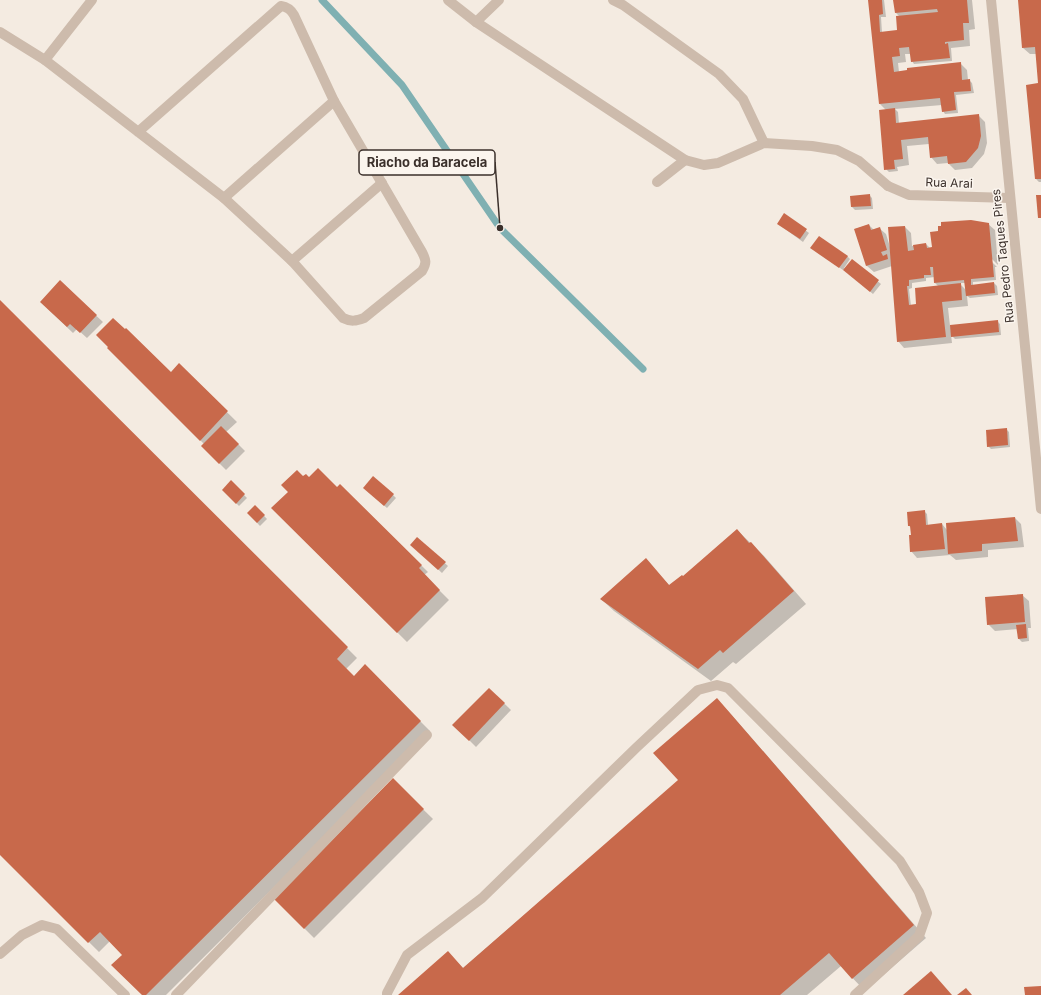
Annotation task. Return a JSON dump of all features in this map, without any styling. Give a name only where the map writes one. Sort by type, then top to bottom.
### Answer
[{"type":"street","points":[[45,60],[92,0]]},
{"type":"street","points":[[448,0],[476,22],[686,160],[704,165],[718,163],[764,143],[743,99],[719,74],[622,2],[613,0]]},
{"type":"street","points":[[476,22],[499,0]]},
{"type":"street","name":"Rua Pedro Taques Pires","points":[[991,0],[1041,509]]},
{"type":"street","points":[[0,32],[45,60],[138,132],[224,198],[292,261],[343,318],[350,321],[357,321],[364,318],[425,266],[426,261],[422,252],[334,101],[294,15],[287,7],[281,6],[138,132]]},
{"type":"street","points":[[224,198],[334,101]]},
{"type":"street","name":"Rua Arai","points":[[764,143],[812,146],[837,150],[859,160],[888,186],[909,195],[1010,198]]},
{"type":"street","points":[[657,182],[686,160]]},
{"type":"street","points":[[292,261],[382,183]]},
{"type":"street","points":[[387,995],[407,955],[482,898],[637,747],[698,690],[717,685],[728,688],[900,861],[919,892],[927,913],[919,936],[855,995]]},
{"type":"street","points":[[176,995],[427,735]]},
{"type":"street","points":[[0,954],[22,935],[42,925],[57,929],[124,995]]},
{"type":"building","points":[[868,0],[882,0],[883,14],[879,15],[880,32],[897,30],[896,16],[938,12],[937,9],[895,13],[893,0],[967,0],[969,23],[963,23],[964,40],[945,42],[945,44],[948,43],[950,58],[911,62],[909,47],[899,48],[900,56],[892,57],[894,72],[907,70],[907,68],[961,62],[962,80],[970,79],[971,91],[954,92],[956,110],[942,112],[940,98],[879,104]]},
{"type":"building","points":[[1018,0],[1041,0],[1041,179],[1035,179],[1026,85],[1038,83],[1035,47],[1022,48]]},
{"type":"building","points":[[895,108],[896,123],[979,114],[981,136],[978,148],[966,162],[948,164],[947,156],[930,158],[928,137],[901,140],[903,159],[894,160],[895,169],[884,170],[879,110]]},
{"type":"building","points":[[870,194],[871,206],[851,207],[850,196]]},
{"type":"building","points":[[1036,195],[1041,195],[1041,218],[1038,218]]},
{"type":"building","points":[[784,213],[807,229],[800,239],[777,224]]},
{"type":"building","points":[[971,220],[989,223],[994,277],[971,279],[971,285],[994,282],[995,293],[966,296],[964,280],[934,283],[933,267],[930,267],[931,275],[924,275],[924,278],[909,280],[909,286],[907,286],[909,305],[916,304],[915,288],[961,283],[962,300],[942,302],[946,337],[897,342],[888,227],[905,226],[908,251],[914,250],[913,245],[926,243],[927,248],[932,247],[930,232],[938,231],[938,226],[941,226],[941,222]]},
{"type":"building","points":[[869,224],[871,230],[880,227],[887,250],[881,252],[883,256],[887,254],[888,259],[866,266],[854,229]]},
{"type":"building","points":[[819,236],[848,256],[839,268],[810,248]]},
{"type":"building","points":[[852,259],[879,280],[870,292],[843,270]]},
{"type":"building","points":[[60,280],[97,315],[80,333],[70,324],[67,327],[40,302]]},
{"type":"building","points":[[0,300],[348,647],[337,659],[354,676],[365,664],[421,721],[146,995],[142,995],[111,965],[122,955],[100,932],[88,943],[0,855]]},
{"type":"building","points":[[113,318],[125,329],[126,328],[171,372],[179,363],[228,411],[200,441],[107,348],[108,347],[96,335]]},
{"type":"building","points":[[998,320],[999,332],[951,337],[950,325]]},
{"type":"building","points":[[221,426],[239,444],[219,464],[201,446]]},
{"type":"building","points":[[1007,428],[1008,445],[987,447],[986,430]]},
{"type":"building","points":[[318,468],[337,487],[340,484],[422,565],[419,568],[440,590],[397,633],[271,508],[288,492],[281,485],[297,470],[303,476],[306,474],[309,477]]},
{"type":"building","points":[[373,476],[394,494],[384,506],[363,488]]},
{"type":"building","points":[[231,480],[245,494],[236,504],[222,490]]},
{"type":"building","points":[[255,505],[265,515],[257,523],[247,513]]},
{"type":"building","points":[[925,510],[926,525],[942,523],[945,549],[910,552],[909,535],[911,535],[910,526],[908,526],[907,512]]},
{"type":"building","points":[[1015,517],[1018,541],[982,544],[982,551],[948,554],[946,523]]},
{"type":"building","points":[[737,529],[749,543],[751,542],[794,591],[723,653],[720,650],[698,669],[600,599],[646,558],[669,585],[682,575],[683,576]]},
{"type":"building","points":[[417,537],[446,562],[438,570],[410,545]]},
{"type":"building","points":[[1023,594],[1025,622],[987,625],[985,597]]},
{"type":"building","points":[[1026,624],[1027,638],[1018,639],[1016,625]]},
{"type":"building","points":[[489,688],[505,703],[469,741],[452,725]]},
{"type":"building","points":[[717,698],[914,925],[852,979],[829,953],[780,995],[398,995],[448,951],[463,968],[678,780],[653,753]]},
{"type":"building","points":[[393,778],[424,809],[304,929],[274,899]]},
{"type":"building","points":[[931,971],[952,995],[903,995]]},
{"type":"building","points":[[1041,986],[1041,995],[1025,995],[1024,987]]},
{"type":"building","points":[[966,988],[972,995],[957,995]]},
{"type":"waterway","points":[[322,0],[402,85],[500,228],[643,369]]},
{"type":"place","name":"Riacho da Baracela","points":[[500,228]]}]
